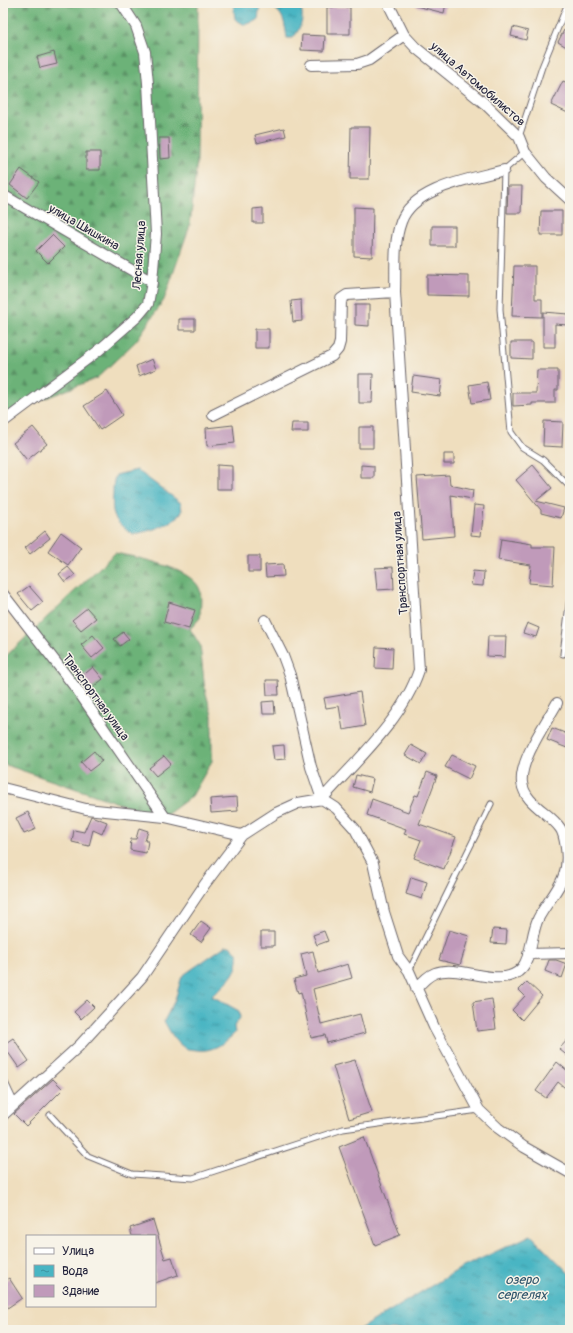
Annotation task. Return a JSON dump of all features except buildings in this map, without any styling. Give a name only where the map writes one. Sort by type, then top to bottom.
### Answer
[{"type":"street","name":"Лесная улица","points":[[3,422],[98,351],[137,317],[148,304],[152,282],[156,234],[145,52],[136,26],[121,3]]},
{"type":"street","name":"улица Автомобилистов","points":[[388,3],[404,35],[416,48],[484,103],[519,137],[525,152],[546,178],[570,200]]},
{"type":"street","points":[[311,65],[357,64],[369,60],[404,35]]},
{"type":"street","name":"Транспортная улица","points":[[322,799],[398,713],[413,688],[419,670],[395,292],[398,234],[401,222],[410,208],[425,196],[444,186],[504,170]]},
{"type":"street","name":"улица Шишкина","points":[[3,195],[152,282]]},
{"type":"street","points":[[213,415],[332,356],[338,349],[340,342],[341,299],[347,295],[395,292]]},
{"type":"street","name":"Транспортная улица","points":[[3,594],[78,691],[165,817]]},
{"type":"street","points":[[265,620],[283,656],[290,674],[312,767],[322,799],[336,808],[355,829],[373,863],[384,912],[398,956],[409,971],[434,1028],[479,1110],[498,1128],[524,1147],[570,1173]]},
{"type":"street","points":[[416,988],[425,979],[435,973],[447,971],[465,972],[504,978],[515,975],[523,967],[538,919],[559,890],[566,872],[568,858],[561,829],[529,799],[524,792],[522,781],[523,770],[528,758],[557,704]]},
{"type":"street","points":[[3,788],[86,808],[165,817],[242,835]]},
{"type":"street","points":[[3,1115],[79,1046],[142,977],[205,884],[242,835],[276,813],[298,803],[322,799]]},
{"type":"street","points":[[528,954],[570,953]]},
{"type":"street","points":[[3,1084],[13,1105]]},
{"type":"lane","points":[[519,137],[542,67],[568,3]]},
{"type":"lane","points":[[525,152],[504,170],[500,309],[511,432],[522,447],[543,460],[570,487]]},
{"type":"lane","points":[[563,654],[570,596]]},
{"type":"lane","points":[[409,971],[491,804]]},
{"type":"lane","points":[[50,1115],[88,1156],[132,1174],[193,1178],[343,1129],[479,1110]]},
{"type":"green space","points":[[3,3],[198,3],[197,160],[190,225],[164,300],[136,341],[97,378],[3,415]]},
{"type":"green space","points":[[115,553],[136,557],[176,570],[195,582],[201,593],[200,618],[190,629],[200,645],[205,690],[212,715],[212,761],[192,796],[162,818],[3,764],[3,659]]},
{"type":"water","points":[[233,3],[260,3],[258,20],[245,25],[235,19]]},
{"type":"water","points":[[266,3],[299,3],[302,12],[302,21],[299,30],[293,38],[287,38],[284,21],[280,13]]},
{"type":"water","points":[[137,470],[181,503],[182,512],[166,524],[133,534],[122,526],[115,518],[113,513],[113,487],[116,475]]},
{"type":"water","points":[[225,946],[230,946],[238,953],[237,967],[227,982],[212,996],[239,1011],[240,1018],[234,1026],[235,1033],[227,1041],[208,1050],[186,1048],[179,1044],[174,1038],[164,1021],[175,1000],[182,976]]},
{"type":"water","name":"озеро сергелях","points":[[531,1235],[570,1274],[570,1325],[562,1330],[358,1330],[461,1268]]}]
